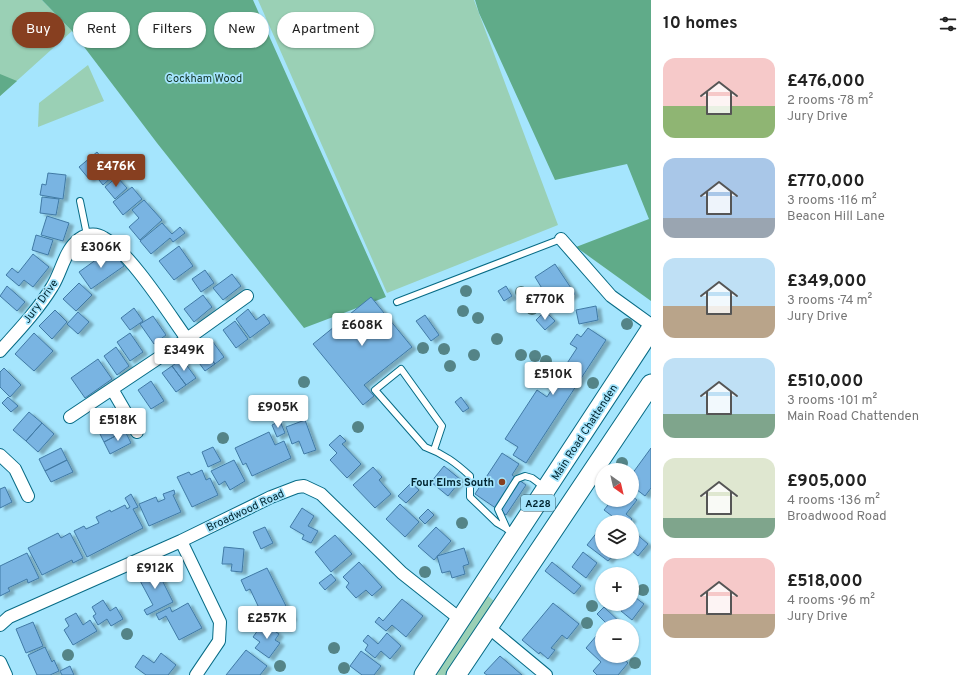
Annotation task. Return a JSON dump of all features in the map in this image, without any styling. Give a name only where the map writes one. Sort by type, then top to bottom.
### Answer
[{"type":"main road","name":"Main Road Chattenden","points":[[424,675],[460,619],[512,532],[547,489],[651,329]]},
{"type":"main road","name":"A228","points":[[456,675],[487,626],[651,384]]},
{"type":"street","points":[[87,235],[99,235],[116,247],[137,271],[187,339]]},
{"type":"street","name":"Jury Drive","points":[[0,351],[47,296],[59,276],[71,248],[78,240],[87,235]]},
{"type":"street","points":[[561,238],[611,296],[651,325]]},
{"type":"street","points":[[70,417],[187,339],[247,296]]},
{"type":"street","points":[[112,389],[137,432]]},
{"type":"street","points":[[0,455],[15,469],[28,496]]},
{"type":"street","name":"Broadwood Road","points":[[0,625],[9,617],[181,541],[271,497],[297,487],[309,487],[321,494],[402,573],[460,619]]},
{"type":"street","points":[[181,541],[220,622],[219,642],[196,675]]},
{"type":"street","points":[[487,626],[546,675]]},
{"type":"street","points":[[0,662],[6,675]]},
{"type":"lane","points":[[80,201],[87,235]]},
{"type":"lane","points":[[397,302],[561,238]]},
{"type":"lane","points":[[434,450],[442,426],[401,369],[375,390],[426,447],[455,462],[470,476],[470,497],[497,523],[512,532]]},
{"type":"lane","points":[[512,532],[498,509],[517,479],[525,476],[532,478],[547,489]]},
{"type":"green space","points":[[0,0],[42,0],[54,12],[12,12],[12,48],[53,48],[0,96]]},
{"type":"green space","name":"Cockham Wood","points":[[42,0],[253,0],[258,12],[214,12],[214,48],[269,48],[269,36],[386,297],[304,328],[157,143],[85,48],[130,48],[130,12],[73,12],[73,32],[65,24],[65,12],[54,12]]},
{"type":"green space","points":[[258,0],[474,0],[558,225],[387,293],[279,48],[374,48],[374,12],[277,12],[277,43],[269,25],[269,12],[263,12]]},
{"type":"green space","points":[[475,0],[651,0],[651,301],[576,247],[649,219],[627,164],[555,180],[479,13]]},
{"type":"green space","points":[[65,24],[72,31],[65,37]]},
{"type":"green space","points":[[88,65],[104,101],[38,127],[39,103]]},
{"type":"green space","points":[[0,74],[17,81],[0,96]]},
{"type":"green space","points":[[487,595],[494,601],[447,675],[434,675]]},
{"type":"building","points":[[97,152],[115,174],[103,185],[95,175],[89,179],[79,167]]},
{"type":"building","points":[[48,173],[66,175],[63,199],[40,195],[42,184],[46,185]]},
{"type":"building","points":[[117,177],[127,188],[115,199],[105,187]]},
{"type":"building","points":[[132,187],[142,199],[123,215],[113,202]]},
{"type":"building","points":[[42,197],[59,199],[56,215],[40,213]]},
{"type":"building","points":[[144,200],[162,220],[140,240],[129,227],[139,218],[132,210]]},
{"type":"building","points":[[47,216],[69,223],[63,241],[41,235]]},
{"type":"building","points":[[162,223],[172,234],[180,227],[185,233],[173,242],[170,238],[151,254],[140,241]]},
{"type":"building","points":[[36,235],[53,240],[48,255],[32,250]]},
{"type":"building","points":[[179,246],[193,266],[174,280],[159,261]]},
{"type":"building","points":[[111,249],[124,266],[91,289],[79,272]]},
{"type":"building","points":[[33,254],[49,267],[33,287],[24,280],[19,286],[6,275],[12,268],[18,273]]},
{"type":"building","points":[[555,264],[575,294],[554,308],[535,277]]},
{"type":"building","points":[[205,270],[214,283],[201,292],[192,279]]},
{"type":"building","points":[[232,274],[241,286],[223,300],[213,288]]},
{"type":"building","points":[[79,283],[92,295],[76,311],[63,299]]},
{"type":"building","points":[[7,286],[25,302],[17,311],[0,296]]},
{"type":"building","points":[[506,286],[512,296],[504,301],[498,291]]},
{"type":"building","points":[[203,295],[212,307],[194,322],[184,309]]},
{"type":"building","points":[[371,297],[412,347],[364,385],[374,396],[363,405],[313,344]]},
{"type":"building","points":[[596,306],[598,320],[579,324],[576,310]]},
{"type":"building","points":[[134,308],[143,321],[130,330],[121,318]]},
{"type":"building","points":[[248,309],[256,320],[264,314],[270,323],[250,338],[236,319]]},
{"type":"building","points":[[55,310],[67,322],[52,339],[39,326]]},
{"type":"building","points":[[545,311],[555,321],[545,330],[536,320]]},
{"type":"building","points":[[78,312],[89,322],[78,334],[67,324]]},
{"type":"building","points":[[425,315],[439,335],[431,341],[416,321]]},
{"type":"building","points":[[153,316],[166,335],[154,344],[140,324]]},
{"type":"building","points":[[235,321],[248,339],[236,348],[223,330]]},
{"type":"building","points":[[588,328],[606,340],[526,463],[513,455],[518,447],[505,439],[537,390],[547,397],[552,389],[540,381],[549,367],[560,374],[577,348],[570,344],[577,334],[581,337]]},
{"type":"building","points":[[34,333],[53,351],[34,371],[15,354]]},
{"type":"building","points":[[130,333],[143,352],[130,361],[117,342]]},
{"type":"building","points":[[210,338],[224,357],[215,364],[200,345]]},
{"type":"building","points":[[200,345],[215,364],[205,371],[191,352]]},
{"type":"building","points":[[116,347],[129,366],[117,375],[104,356]]},
{"type":"building","points":[[98,359],[112,379],[85,398],[71,378]]},
{"type":"building","points":[[182,359],[196,378],[186,385],[172,366]]},
{"type":"building","points":[[172,366],[186,385],[176,392],[162,373]]},
{"type":"building","points":[[4,368],[21,385],[10,397],[0,387],[0,372]]},
{"type":"building","points":[[151,381],[164,401],[151,409],[138,390]]},
{"type":"building","points":[[8,397],[18,406],[11,412],[2,403]]},
{"type":"building","points":[[461,397],[469,408],[463,412],[455,402]]},
{"type":"building","points":[[113,408],[119,420],[98,430],[92,418]]},
{"type":"building","points":[[29,412],[42,423],[26,441],[13,430]]},
{"type":"building","points":[[119,420],[125,431],[104,442],[98,430]]},
{"type":"building","points":[[305,420],[316,450],[304,454],[299,441],[292,444],[286,427]]},
{"type":"building","points":[[280,421],[285,433],[277,437],[272,425]]},
{"type":"building","points":[[42,423],[54,434],[38,452],[26,441]]},
{"type":"building","points":[[125,431],[131,443],[110,454],[104,442]]},
{"type":"building","points":[[269,432],[275,445],[284,441],[291,458],[252,476],[246,463],[243,465],[235,448]]},
{"type":"building","points":[[340,435],[346,441],[342,444],[361,464],[347,478],[330,460],[337,453],[329,445]]},
{"type":"building","points":[[213,447],[221,461],[208,467],[202,452]]},
{"type":"building","points":[[61,448],[67,460],[45,471],[39,459]]},
{"type":"building","points":[[651,448],[651,488],[645,496],[639,491],[639,464]]},
{"type":"building","name":"Four Elms South","points":[[502,453],[519,464],[512,475],[526,485],[506,515],[475,494]]},
{"type":"building","points":[[67,460],[73,472],[51,482],[45,471]]},
{"type":"building","points":[[234,460],[245,481],[230,490],[225,481],[219,485],[211,471]]},
{"type":"building","points":[[444,466],[461,480],[448,496],[431,482]]},
{"type":"building","points":[[373,467],[382,477],[379,480],[391,494],[375,508],[353,485]]},
{"type":"building","points":[[202,470],[206,480],[210,478],[218,495],[192,507],[177,477],[189,472],[191,475]]},
{"type":"building","points":[[411,483],[419,490],[406,503],[398,496]]},
{"type":"building","points":[[5,487],[12,502],[0,508],[0,489]]},
{"type":"building","points":[[174,490],[175,494],[173,495],[181,512],[149,526],[139,504],[156,497],[158,502],[165,499],[163,494]]},
{"type":"building","points":[[131,494],[138,507],[133,509],[143,528],[87,557],[74,531],[84,526],[86,529],[99,523],[96,517],[110,510],[111,512],[125,505],[127,509],[130,507],[125,498]]},
{"type":"building","points":[[400,504],[419,522],[405,537],[386,519]]},
{"type":"building","points":[[606,507],[632,507],[626,514],[627,515],[611,515],[604,510]]},
{"type":"building","points":[[302,508],[314,516],[308,526],[318,531],[311,543],[302,539],[304,535],[290,527]]},
{"type":"building","points":[[428,509],[434,515],[425,524],[419,518]]},
{"type":"building","points":[[265,527],[273,543],[261,549],[253,532]]},
{"type":"building","points":[[436,527],[451,541],[434,560],[418,546]]},
{"type":"building","points":[[58,533],[61,538],[70,533],[83,558],[73,563],[72,560],[42,575],[28,548]]},
{"type":"building","points":[[335,535],[352,554],[331,572],[315,552]]},
{"type":"building","points":[[595,535],[595,551],[587,545]]},
{"type":"building","points":[[639,536],[648,544],[639,555]]},
{"type":"building","points":[[224,547],[244,549],[242,572],[231,571],[232,564],[222,564]]},
{"type":"building","points":[[464,548],[469,564],[463,566],[465,574],[452,578],[450,571],[442,573],[437,556]]},
{"type":"building","points":[[583,552],[597,563],[586,578],[572,567]]},
{"type":"building","points":[[27,553],[39,578],[28,583],[27,579],[8,588],[10,591],[0,596],[0,566]]},
{"type":"building","points":[[359,562],[382,587],[372,596],[366,590],[356,598],[346,587],[349,583],[343,577]]},
{"type":"building","points":[[552,562],[581,586],[574,594],[545,571]]},
{"type":"building","points":[[155,566],[173,602],[147,615],[144,610],[153,605],[137,575]]},
{"type":"building","points":[[267,568],[292,618],[281,623],[277,613],[261,620],[256,610],[259,608],[250,589],[246,591],[241,580]]},
{"type":"building","points":[[331,574],[336,580],[325,590],[319,583]]},
{"type":"building","points":[[402,599],[423,616],[406,637],[392,625],[386,631],[375,622],[379,617],[383,621]]},
{"type":"building","points":[[103,600],[110,611],[116,607],[123,619],[111,626],[107,619],[98,625],[93,616],[96,614],[92,607]]},
{"type":"building","points":[[639,600],[644,604],[639,611]]},
{"type":"building","points":[[188,603],[202,628],[179,640],[166,616],[159,620],[156,614],[170,607],[172,612]]},
{"type":"building","points":[[553,603],[579,624],[567,639],[562,635],[551,648],[555,650],[548,659],[540,652],[539,654],[522,640]]},
{"type":"building","points":[[600,611],[608,611],[617,619],[602,619],[597,614]]},
{"type":"building","points":[[621,611],[639,611],[633,619]]},
{"type":"building","points":[[76,613],[83,625],[90,620],[97,631],[73,645],[64,630],[69,626],[65,619]]},
{"type":"building","points":[[33,622],[43,646],[26,653],[16,629]]},
{"type":"building","points":[[263,623],[279,634],[275,640],[280,643],[269,658],[255,648],[260,642],[253,637]]},
{"type":"building","points":[[387,633],[401,646],[390,659],[381,651],[375,658],[365,650],[368,645],[363,641],[368,635],[378,644]]},
{"type":"building","points":[[595,637],[595,656],[586,648]]},
{"type":"building","points":[[45,647],[52,662],[54,660],[59,671],[50,675],[37,675],[28,655]]},
{"type":"building","points":[[246,650],[267,666],[260,675],[226,675]]},
{"type":"building","points":[[361,651],[381,666],[374,675],[362,675],[350,666]]},
{"type":"building","points":[[161,653],[176,665],[168,675],[146,675],[135,667],[143,655],[154,663]]},
{"type":"building","points":[[500,656],[522,675],[487,675],[484,673]]},
{"type":"building","points":[[600,663],[628,663],[618,675],[597,675],[593,671]]},
{"type":"building","points":[[70,666],[74,675],[62,675],[60,671]]},
{"type":"place","name":"Four Elms South","points":[[502,482]]}]
